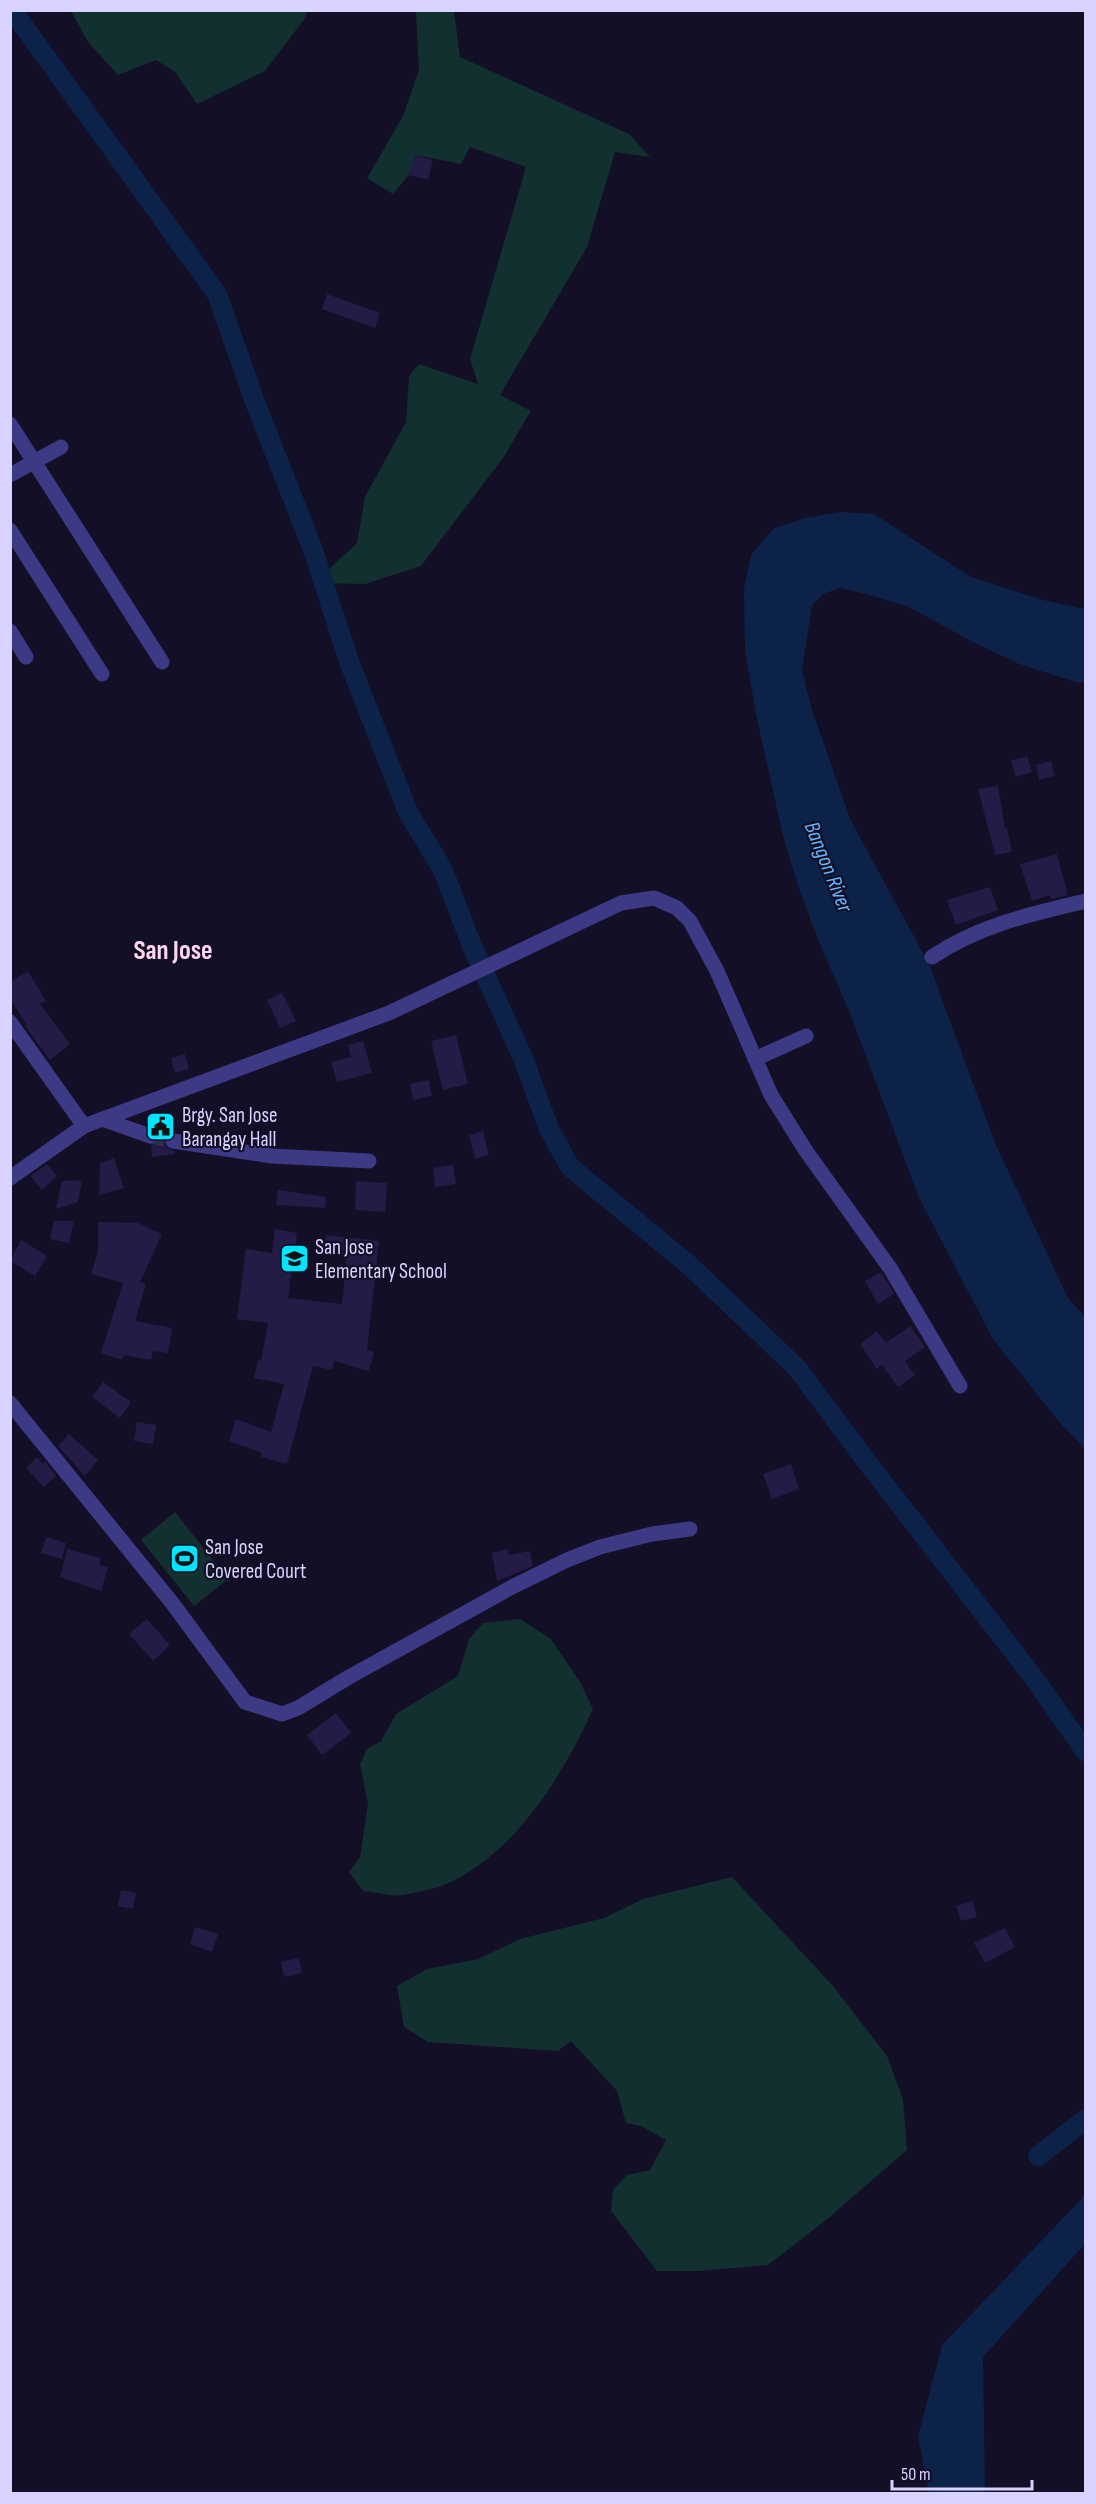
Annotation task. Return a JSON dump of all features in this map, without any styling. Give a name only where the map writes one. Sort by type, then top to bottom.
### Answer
[{"type":"street","points":[[10,424],[162,662]]},
{"type":"street","points":[[10,475],[61,447]]},
{"type":"street","points":[[10,530],[102,674]]},
{"type":"street","points":[[10,631],[26,657]]},
{"type":"street","points":[[10,1179],[84,1126],[389,1013],[621,903],[654,898],[663,900],[676,908],[690,921],[705,945],[771,1095],[806,1151],[891,1268],[960,1386]]},
{"type":"street","points":[[932,957],[998,923],[1086,901]]},
{"type":"street","points":[[10,1022],[84,1126]]},
{"type":"street","points":[[755,1059],[806,1036]]},
{"type":"street","points":[[102,1119],[150,1136]]},
{"type":"street","points":[[173,1141],[272,1156],[369,1161]]},
{"type":"street","points":[[10,1403],[173,1604],[245,1702],[282,1714],[298,1708],[512,1587],[567,1560],[600,1547],[652,1534],[690,1529]]},
{"type":"green space","points":[[71,11],[307,11],[305,18],[265,71],[197,104],[175,72],[156,60],[118,75],[88,42]]},
{"type":"green space","points":[[416,11],[454,11],[460,57],[629,134],[650,157],[615,152],[587,247],[500,395],[531,411],[503,458],[421,566],[365,584],[314,583],[357,543],[365,497],[406,422],[409,376],[419,364],[478,384],[470,359],[526,167],[470,147],[461,164],[415,155],[409,175],[393,194],[367,178],[403,116],[419,70]]},
{"type":"green space","name":"San Jose Covered Court","points":[[175,1512],[228,1579],[194,1606],[141,1540]]},
{"type":"green space","points":[[520,1619],[551,1639],[580,1682],[593,1709],[568,1759],[536,1807],[518,1829],[477,1867],[453,1881],[416,1893],[394,1895],[363,1891],[349,1872],[360,1857],[368,1804],[360,1764],[367,1749],[381,1741],[396,1714],[458,1676],[469,1639],[483,1623]]},
{"type":"green space","points":[[732,1877],[833,1986],[887,2056],[903,2099],[907,2150],[826,2220],[768,2265],[700,2271],[657,2271],[611,2211],[613,2190],[627,2175],[650,2170],[666,2140],[641,2126],[626,2123],[617,2091],[571,2041],[558,2051],[428,2042],[404,2027],[397,1986],[427,1969],[478,1959],[520,1939],[604,1918],[643,1899]]},
{"type":"water","name":"Bangon River","points":[[840,512],[874,514],[971,577],[1043,600],[1085,609],[1085,682],[1079,683],[1019,664],[907,606],[840,588],[823,594],[812,605],[802,671],[812,710],[851,821],[929,964],[995,1143],[1068,1298],[1085,1317],[1085,1449],[1060,1423],[993,1339],[919,1198],[849,1011],[817,937],[783,836],[756,714],[745,650],[744,589],[751,555],[773,529],[805,518]]},
{"type":"water","points":[[1085,2195],[1085,2244],[983,2357],[985,2493],[929,2493],[918,2437],[942,2345]]},
{"type":"building","points":[[415,155],[433,160],[428,180],[409,175]]},
{"type":"building","points":[[327,294],[380,313],[375,328],[322,309]]},
{"type":"building","points":[[1027,756],[1032,772],[1016,777],[1011,761]]},
{"type":"building","points":[[1051,761],[1055,776],[1039,780],[1036,765]]},
{"type":"building","points":[[998,786],[1005,828],[1007,828],[1012,852],[995,855],[978,789]]},
{"type":"building","points":[[1057,854],[1068,895],[1051,899],[1050,895],[1032,901],[1020,864]]},
{"type":"building","points":[[990,887],[998,910],[956,925],[947,900]]},
{"type":"building","points":[[28,971],[46,1001],[40,1004],[70,1044],[50,1060],[25,1026],[27,1025],[10,999],[10,982]]},
{"type":"building","points":[[282,993],[296,1021],[280,1028],[267,1000]]},
{"type":"building","points":[[456,1035],[468,1084],[443,1090],[431,1041]]},
{"type":"building","points":[[363,1041],[372,1073],[337,1082],[331,1062],[351,1057],[348,1045]]},
{"type":"building","points":[[185,1054],[189,1069],[175,1073],[171,1058]]},
{"type":"building","points":[[429,1080],[432,1096],[413,1100],[410,1084]]},
{"type":"building","name":"Brgy. San Jose Barangay Hall","points":[[171,1115],[172,1132],[163,1140],[167,1148],[175,1154],[152,1157],[151,1146],[157,1143],[160,1135],[157,1129],[149,1125],[149,1117]]},
{"type":"building","points":[[483,1131],[489,1155],[475,1159],[469,1135]]},
{"type":"building","points":[[114,1158],[124,1188],[99,1195],[100,1163]]},
{"type":"building","points":[[47,1164],[57,1176],[42,1190],[30,1176]]},
{"type":"building","points":[[453,1165],[456,1184],[435,1187],[433,1168]]},
{"type":"building","points":[[82,1180],[78,1202],[56,1209],[62,1181]]},
{"type":"building","points":[[356,1181],[387,1183],[385,1212],[355,1210]]},
{"type":"building","points":[[278,1190],[326,1197],[325,1208],[276,1205]]},
{"type":"building","points":[[54,1221],[74,1221],[69,1243],[50,1239]]},
{"type":"building","points":[[98,1222],[138,1223],[162,1234],[140,1282],[146,1284],[135,1321],[172,1328],[168,1353],[153,1351],[151,1360],[124,1355],[122,1360],[101,1353],[123,1283],[91,1274],[98,1252]]},
{"type":"building","points":[[275,1229],[297,1233],[288,1298],[342,1304],[347,1256],[324,1253],[326,1235],[379,1241],[367,1350],[374,1352],[369,1371],[334,1361],[332,1370],[313,1366],[287,1464],[261,1457],[262,1453],[229,1441],[236,1419],[271,1432],[284,1384],[254,1378],[258,1360],[261,1361],[268,1323],[237,1319],[246,1249],[272,1253]]},
{"type":"building","points":[[21,1240],[47,1256],[35,1276],[10,1261]]},
{"type":"building","points":[[881,1272],[894,1294],[878,1304],[865,1281]]},
{"type":"building","points":[[910,1326],[925,1347],[905,1361],[915,1375],[898,1387],[882,1365],[877,1369],[860,1344],[877,1331],[886,1343]]},
{"type":"building","points":[[103,1382],[131,1402],[120,1418],[92,1397]]},
{"type":"building","points":[[137,1422],[156,1425],[153,1444],[134,1441]]},
{"type":"building","points":[[69,1434],[98,1460],[85,1476],[58,1446]]},
{"type":"building","points":[[37,1457],[43,1464],[45,1461],[56,1476],[44,1487],[26,1468]]},
{"type":"building","points":[[791,1464],[799,1489],[772,1499],[763,1474]]},
{"type":"building","points":[[46,1537],[66,1543],[62,1559],[41,1553]]},
{"type":"building","points":[[67,1549],[101,1558],[99,1565],[108,1567],[101,1591],[60,1577]]},
{"type":"building","points":[[508,1549],[509,1555],[530,1551],[533,1566],[497,1581],[492,1553]]},
{"type":"building","points":[[147,1619],[170,1645],[153,1661],[129,1634]]},
{"type":"building","points":[[336,1713],[351,1733],[322,1755],[307,1735]]},
{"type":"building","points":[[121,1890],[136,1893],[133,1909],[118,1906]]},
{"type":"building","points":[[973,1901],[977,1917],[961,1921],[956,1906]]},
{"type":"building","points":[[195,1927],[218,1934],[212,1952],[190,1944]]},
{"type":"building","points":[[1005,1928],[1015,1947],[985,1963],[974,1943]]},
{"type":"building","points":[[299,1958],[302,1973],[284,1977],[281,1962]]},
{"type":"waterway","points":[[12,10],[217,294],[255,402],[313,550],[350,664],[408,812],[443,870],[472,946],[523,1058],[549,1129],[570,1167],[689,1265],[797,1368],[1034,1678],[1086,1752]]},
{"type":"waterway","points":[[1038,2156],[1086,2119]]},
{"type":"tunnel","points":[[150,1136],[173,1141]]},
{"type":"place","name":"Brgy. San Jose Barangay Hall","points":[[161,1127]]},
{"type":"place","name":"San Jose Elementary School","points":[[294,1259]]},
{"type":"place","name":"San Jose Covered Court","points":[[184,1559]]},
{"type":"district","name":"San Jose","points":[[173,951]]}]
